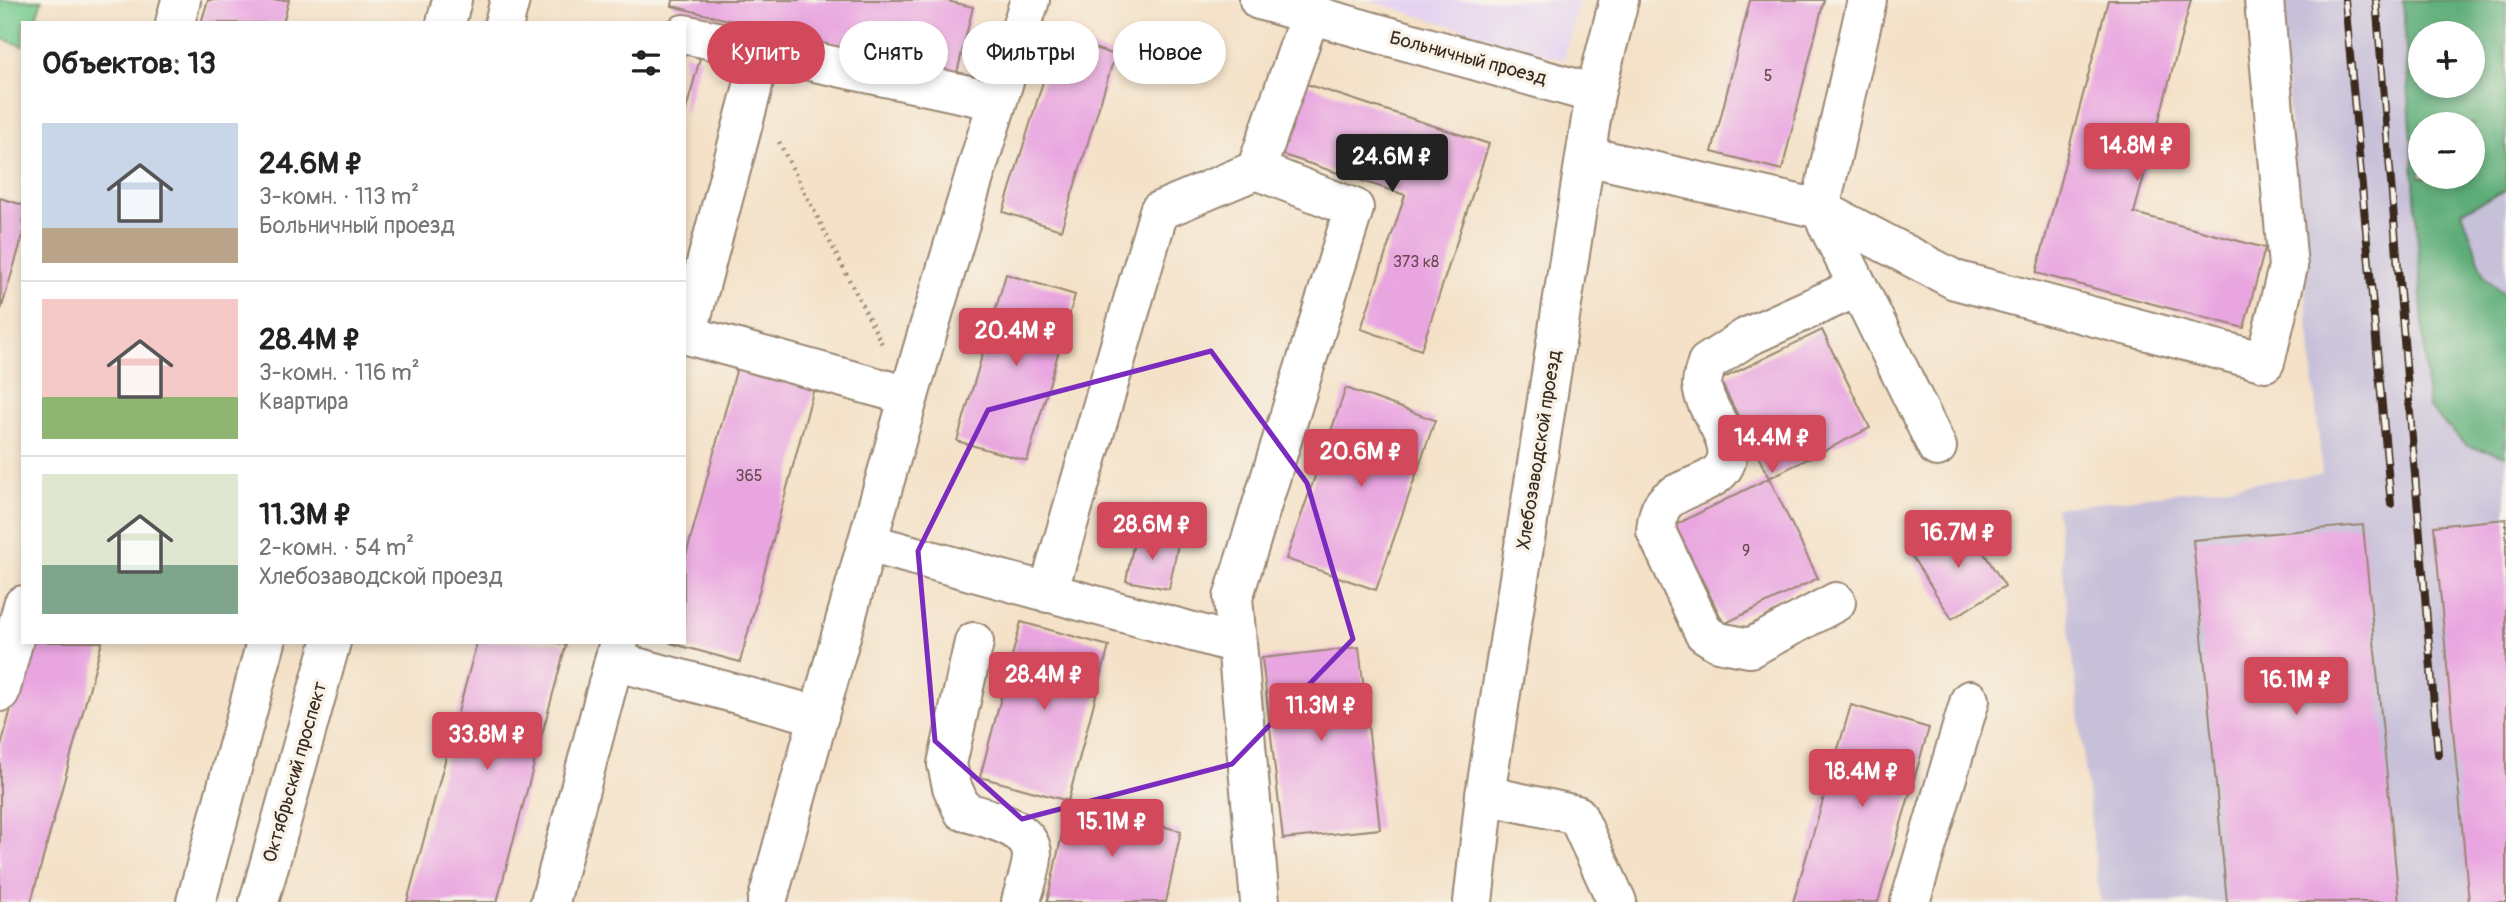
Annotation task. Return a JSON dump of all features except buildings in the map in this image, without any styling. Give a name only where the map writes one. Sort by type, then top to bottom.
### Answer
[{"type":"street","points":[[176,21],[181,0]]},
{"type":"street","points":[[447,21],[452,0]]},
{"type":"street","points":[[505,21],[510,0]]},
{"type":"street","points":[[766,902],[909,396],[1030,0]]},
{"type":"street","name":"Больничный проезд","points":[[1259,0],[1595,94]]},
{"type":"street","name":"Хлебозаводской проезд","points":[[1473,902],[1485,795],[1595,94],[1619,0]]},
{"type":"street","points":[[1867,0],[1820,209],[1937,447]]},
{"type":"street","points":[[1586,156],[1820,209],[1955,280],[2265,362],[2288,267],[2264,0]]},
{"type":"street","points":[[1256,170],[1310,15]]},
{"type":"street","points":[[686,34],[707,39]]},
{"type":"street","points":[[825,65],[997,101]]},
{"type":"street","points":[[753,84],[687,335],[909,396]]},
{"type":"street","points":[[1048,593],[1159,211],[1256,170],[1354,208],[1233,598],[1260,902]]},
{"type":"street","points":[[1836,602],[1750,648],[1718,642],[1704,633],[1656,531],[1664,503],[1720,471],[1727,458],[1727,445],[1705,398],[1702,383],[1707,363],[1747,337],[1858,287]]},
{"type":"street","points":[[868,543],[1237,644]]},
{"type":"street","points":[[0,692],[21,613]]},
{"type":"street","points":[[974,642],[947,764],[952,787],[963,811],[1010,826],[1025,838],[1032,856],[1021,902]]},
{"type":"street","points":[[196,902],[264,644]]},
{"type":"street","name":"Октябрьский проспект","points":[[259,902],[330,644]]},
{"type":"street","points":[[551,902],[616,651],[819,716]]},
{"type":"street","points":[[1910,902],[1970,700]]},
{"type":"street","points":[[1485,795],[1577,815],[1617,902]]},
{"type":"path","points":[[752,90],[909,396]]},
{"type":"highlighted area","points":[[1211,351],[1307,483],[1353,639],[1232,764],[1022,819],[935,741],[918,551],[988,410]]},
{"type":"shaded area","points":[[1367,0],[1579,0],[1564,60]]},
{"type":"shaded area","points":[[2279,0],[2506,0],[2506,902],[2100,902],[2056,508],[2322,474]]},
{"type":"green space","points":[[0,0],[42,0],[35,21],[21,21],[21,45],[0,38]]},
{"type":"green space","points":[[2403,0],[2506,0],[2506,190],[2462,211],[2485,277],[2506,296],[2506,456],[2467,446],[2428,407],[2415,189],[2485,189],[2485,112],[2410,112],[2409,98],[2485,98],[2485,21],[2408,21],[2408,81]]},
{"type":"railway","points":[[2345,0],[2391,504]]},
{"type":"railway","points":[[2376,0],[2438,754]]}]
